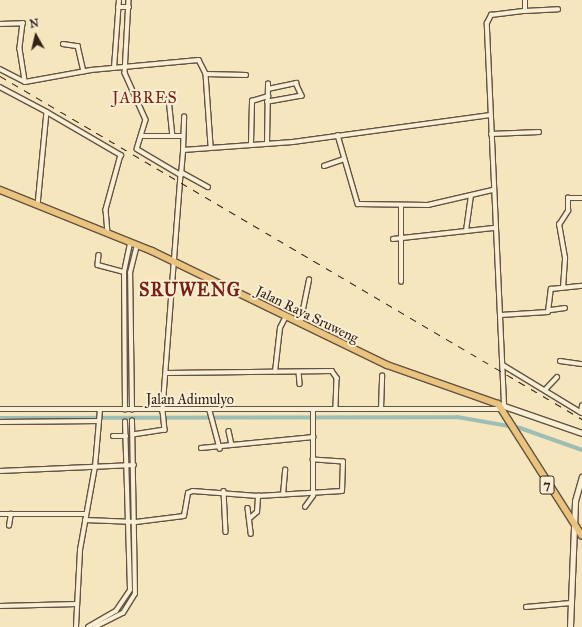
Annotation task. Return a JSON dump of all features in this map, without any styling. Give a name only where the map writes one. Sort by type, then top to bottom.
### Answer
[{"type":"highway","name":"Jalan Raya Sruweng","points":[[0,190],[174,261],[299,325],[387,365],[502,406]]},
{"type":"highway","name":"7","points":[[502,406],[516,432],[575,528],[582,536]]},
{"type":"main road","points":[[502,406],[582,433]]},
{"type":"street","points":[[114,68],[119,0]]},
{"type":"street","points":[[129,0],[125,67],[126,78],[145,115],[143,136],[138,151],[208,187]]},
{"type":"street","points":[[525,0],[525,11]]},
{"type":"street","points":[[118,7],[129,7]]},
{"type":"street","points":[[502,406],[503,365],[493,190],[488,18],[525,11],[558,9]]},
{"type":"street","points":[[0,24],[23,23],[20,49],[25,82]]},
{"type":"street","points":[[63,44],[78,46],[84,71]]},
{"type":"street","points":[[0,69],[25,82],[84,71],[194,60],[202,62],[206,74],[211,145]]},
{"type":"street","points":[[206,74],[246,75]]},
{"type":"street","points":[[268,89],[296,83],[302,96],[268,102]]},
{"type":"street","points":[[267,143],[268,84]]},
{"type":"street","points":[[0,86],[121,155],[106,210],[108,234]]},
{"type":"street","points":[[251,143],[252,101],[268,96]]},
{"type":"street","points":[[168,99],[173,136]]},
{"type":"street","points":[[38,205],[47,112]]},
{"type":"street","points":[[183,150],[211,145],[267,143],[338,135],[490,115]]},
{"type":"street","points":[[133,435],[165,430],[163,412],[183,150],[184,117]]},
{"type":"street","points":[[491,134],[539,132]]},
{"type":"street","points":[[338,135],[358,204],[401,207],[471,196],[493,190]]},
{"type":"street","points":[[143,136],[183,136]]},
{"type":"street","points":[[324,166],[344,159]]},
{"type":"street","points":[[466,231],[471,196]]},
{"type":"street","points":[[563,288],[565,258],[559,226],[568,211],[568,198],[582,198]]},
{"type":"street","points":[[401,207],[401,282]]},
{"type":"street","points":[[393,239],[495,228]]},
{"type":"street","points":[[126,411],[124,272],[130,243]]},
{"type":"street","points":[[132,411],[130,273],[137,245]]},
{"type":"street","points":[[99,255],[98,265],[124,272]]},
{"type":"street","points":[[299,325],[309,280]]},
{"type":"street","points":[[551,310],[549,291],[582,286]]},
{"type":"street","points":[[501,315],[565,308]]},
{"type":"street","points":[[275,372],[280,328],[285,318]]},
{"type":"street","points":[[126,332],[132,332]]},
{"type":"street","points":[[560,361],[582,364]]},
{"type":"street","points":[[503,365],[546,389],[582,412]]},
{"type":"street","points":[[299,372],[300,384]]},
{"type":"street","points":[[167,373],[335,373],[336,409]]},
{"type":"street","points":[[381,409],[382,376]]},
{"type":"street","points":[[546,389],[557,377]]},
{"type":"street","name":"Jalan Adimulyo","points":[[0,409],[210,413],[502,406]]},
{"type":"street","points":[[582,406],[582,412]]},
{"type":"street","points":[[76,627],[85,520],[95,467],[100,410]]},
{"type":"street","points":[[305,507],[313,494],[313,411]]},
{"type":"street","points":[[210,413],[220,449]]},
{"type":"street","points":[[0,422],[99,419]]},
{"type":"street","points":[[92,623],[96,626],[118,616],[134,598],[136,522],[132,421]]},
{"type":"street","points":[[88,627],[92,623],[116,611],[128,596],[130,558],[125,422]]},
{"type":"street","points":[[229,430],[232,445]]},
{"type":"street","points":[[113,436],[126,436]]},
{"type":"street","points":[[201,448],[220,449],[232,445],[313,437]]},
{"type":"street","points":[[85,520],[136,522],[185,515],[191,491],[224,491],[258,496],[313,494],[342,491],[343,462],[313,460]]},
{"type":"street","points":[[0,471],[134,465]]},
{"type":"street","points":[[283,495],[285,470]]},
{"type":"street","points":[[570,627],[576,495],[582,477]]},
{"type":"street","points":[[224,491],[226,532]]},
{"type":"street","points":[[250,518],[257,512],[258,496]]},
{"type":"street","points":[[248,508],[251,534]]},
{"type":"street","points":[[0,514],[86,514]]},
{"type":"street","points":[[9,526],[11,514]]},
{"type":"street","points":[[130,558],[136,557]]},
{"type":"street","points":[[128,596],[134,598]]},
{"type":"street","points":[[526,607],[571,603]]},
{"type":"street","points":[[0,606],[77,604]]},
{"type":"street","points":[[116,611],[118,616]]},
{"type":"waterway","points":[[0,418],[457,417],[520,428],[582,450]]},
{"type":"railway","points":[[0,76],[582,419]]},
{"type":"district","name":"JABRES","points":[[145,98]]},
{"type":"district","name":"SRUWENG","points":[[190,290]]}]
